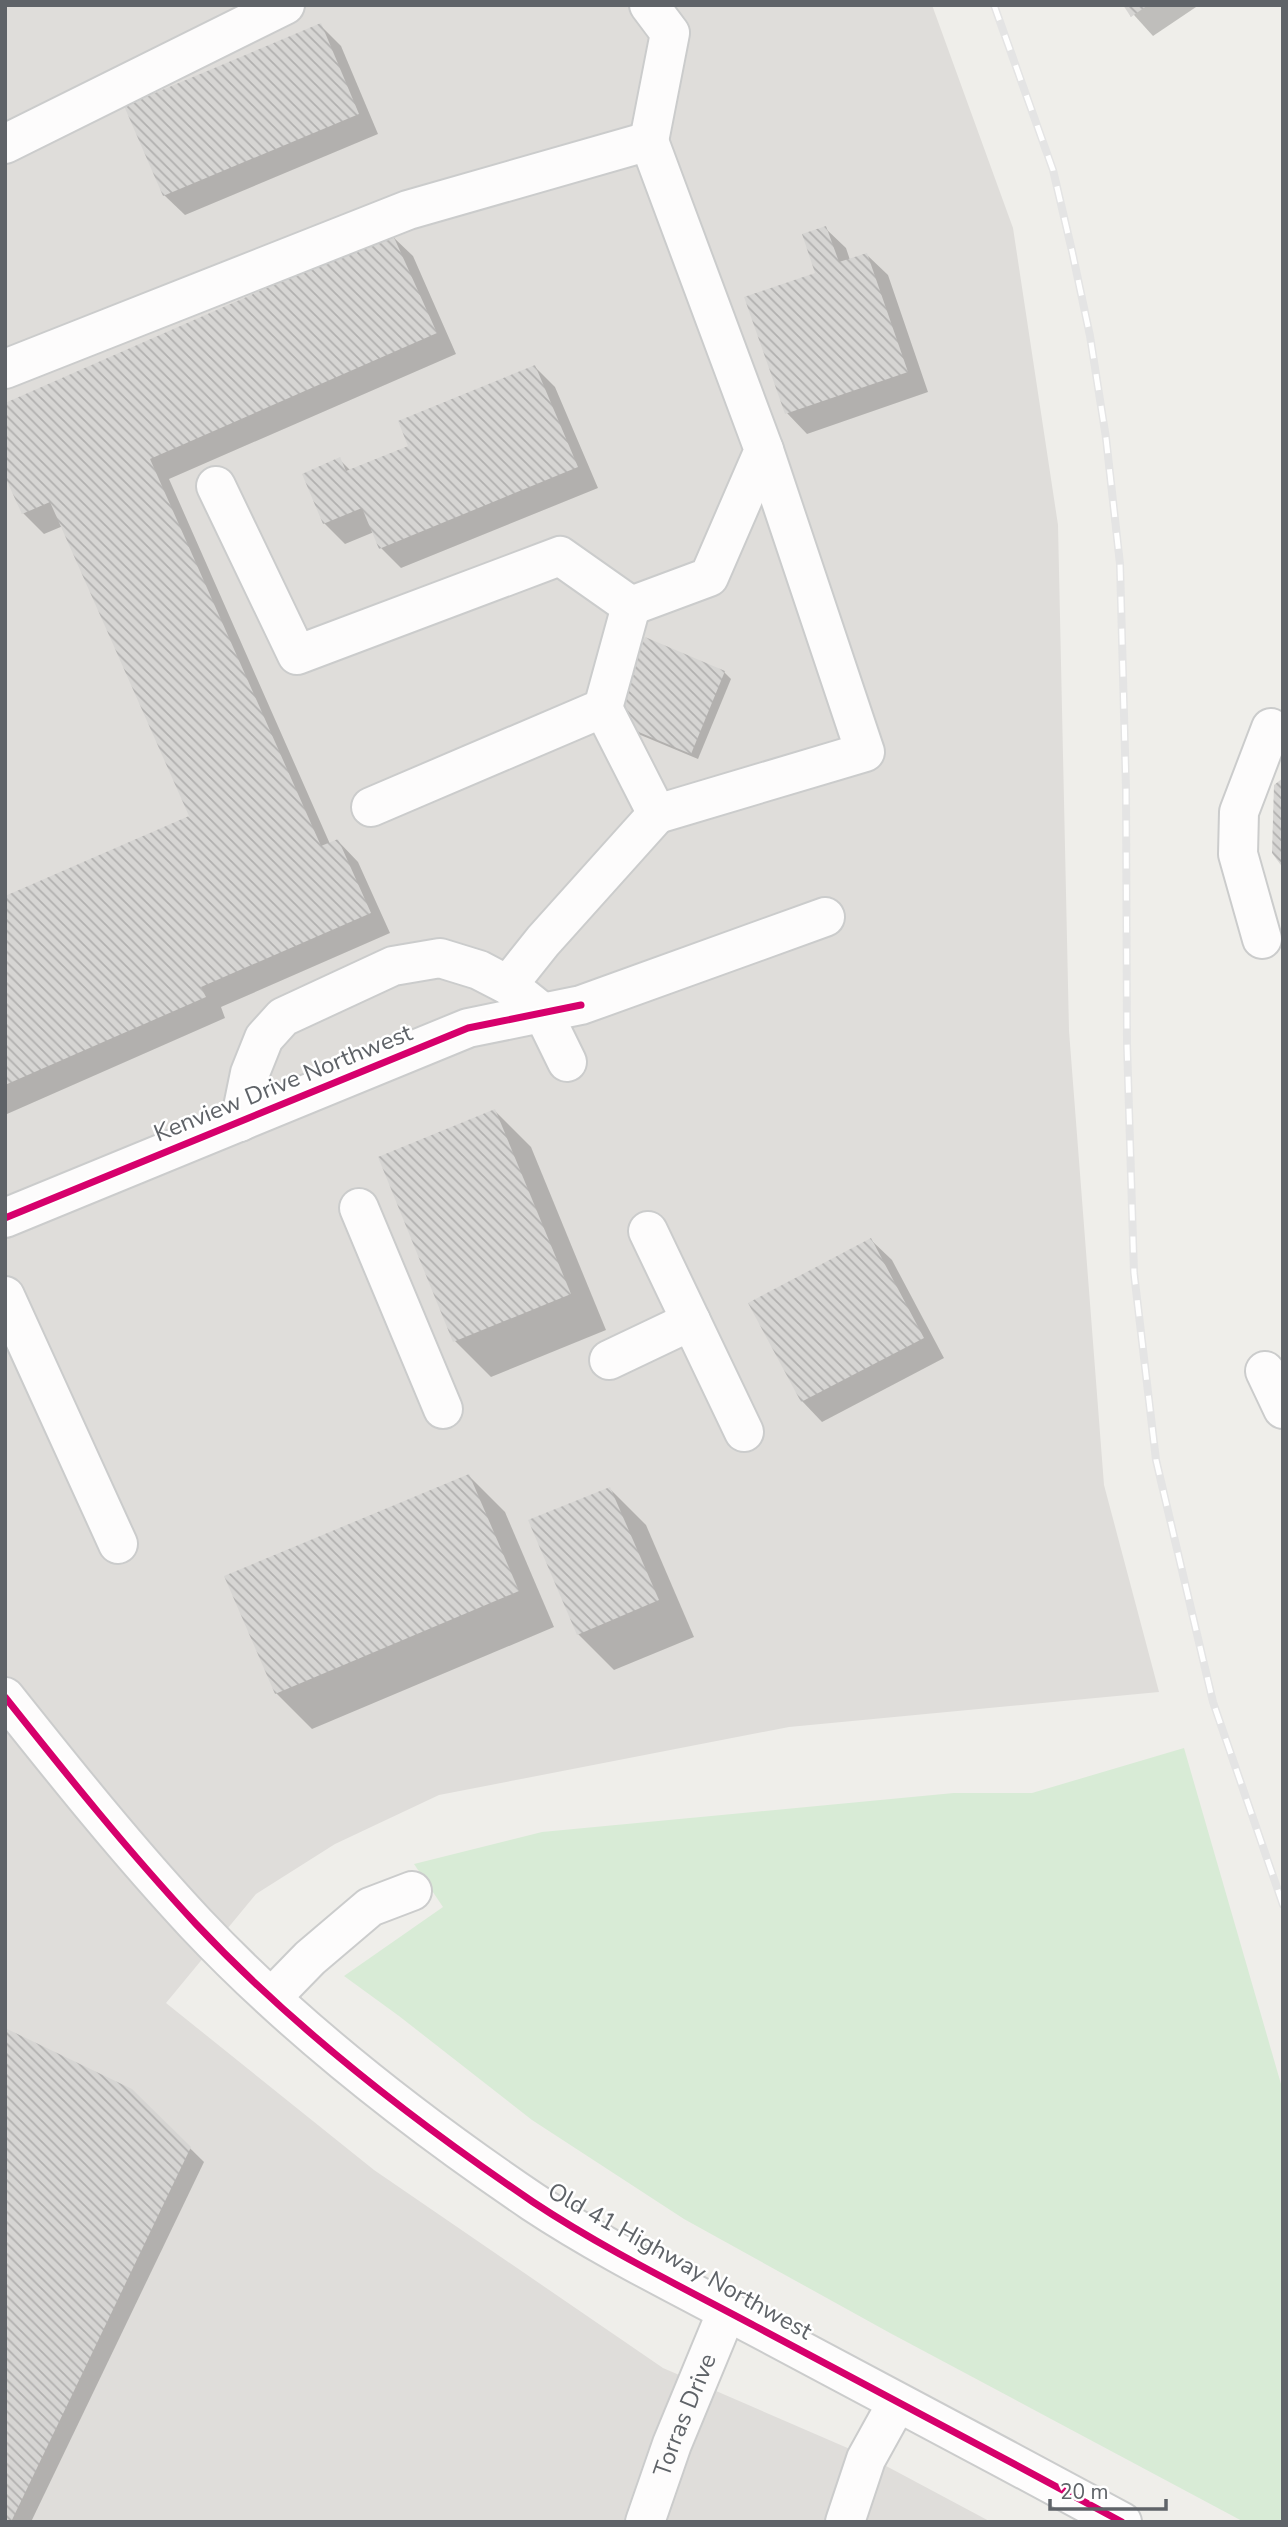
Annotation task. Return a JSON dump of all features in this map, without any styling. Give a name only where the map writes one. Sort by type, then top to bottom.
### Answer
[{"type":"street","points":[[5,144],[285,5]]},
{"type":"street","points":[[508,985],[543,941],[657,814],[865,752],[764,450],[649,141],[670,33],[649,5]]},
{"type":"street","points":[[5,369],[408,209],[649,141]]},
{"type":"street","points":[[631,606],[709,578],[764,450]]},
{"type":"street","points":[[216,486],[297,654],[560,556],[631,606]]},
{"type":"street","points":[[631,606],[603,708],[657,814]]},
{"type":"street","points":[[371,807],[603,708]]},
{"type":"street","points":[[1262,939],[1238,854],[1239,812],[1271,728]]},
{"type":"street","name":"Kenview Drive Northwest","points":[[5,1218],[467,1028],[581,1005],[825,916]]},
{"type":"street","points":[[240,1122],[250,1073],[264,1038],[283,1017],[393,966],[440,958],[479,970],[508,985],[543,1013],[567,1062]]},
{"type":"street","points":[[359,1208],[443,1409]]},
{"type":"street","points":[[648,1231],[744,1432]]},
{"type":"street","points":[[5,1296],[118,1544]]},
{"type":"street","points":[[609,1360],[691,1321]]},
{"type":"street","points":[[1265,1371],[1283,1409]]},
{"type":"street","name":"Old 41 Highway Northwest","points":[[5,1697],[96,1811],[197,1925],[272,1997],[436,2134],[536,2204],[644,2269],[1122,2522]]},
{"type":"street","points":[[272,1997],[310,1958],[370,1907],[412,1891]]},
{"type":"street","name":"Torras Drive","points":[[645,2522],[672,2444],[727,2311]]},
{"type":"street","points":[[845,2522],[866,2459],[897,2403]]},
{"type":"shaded area","points":[[5,5],[932,5],[1013,228],[1058,525],[1069,1031],[1104,1485],[1159,1692],[789,1727],[439,1795],[335,1844],[256,1894],[166,2003],[374,2170],[663,2368],[873,2459],[991,2522],[5,2522]]},
{"type":"green space","points":[[1184,1748],[1283,2091],[1283,2522],[1244,2522],[890,2333],[684,2219],[532,2120],[344,1976],[443,1907],[414,1864],[542,1832],[954,1793],[1032,1793]]},
{"type":"building","points":[[1123,5],[1148,5],[1131,17]]},
{"type":"building","points":[[321,23],[359,114],[163,196],[124,106]]},
{"type":"building","points":[[826,226],[839,262],[867,253],[908,372],[785,414],[744,297],[815,273],[802,234]]},
{"type":"building","points":[[392,233],[437,333],[150,459],[321,846],[338,839],[371,913],[201,987],[206,997],[5,1085],[5,896],[189,816],[50,502],[22,514],[5,477],[5,403]]},
{"type":"building","points":[[535,365],[578,467],[379,549],[362,508],[323,524],[302,474],[340,457],[346,471],[408,446],[398,421]]},
{"type":"building","points":[[645,637],[725,671],[691,754],[610,720]]},
{"type":"building","points":[[1283,778],[1283,868],[1272,853],[1274,785]]},
{"type":"building","points":[[495,1109],[571,1294],[453,1342],[378,1157]]},
{"type":"building","points":[[871,1238],[924,1338],[801,1402],[748,1303]]},
{"type":"building","points":[[469,1474],[519,1591],[275,1694],[224,1576]]},
{"type":"building","points":[[610,1487],[659,1600],[577,1635],[528,1520]]},
{"type":"building","points":[[5,2028],[132,2089],[191,2147],[11,2522],[5,2522]]},
{"type":"railway","points":[[994,5],[1053,170],[1090,336],[1106,438],[1120,564],[1126,789],[1127,1044],[1134,1273],[1156,1460],[1213,1702],[1283,1905]]},
{"type":"cycle path","points":[[5,1218],[468,1028],[581,1005]]},
{"type":"cycle path","points":[[5,1697],[146,1869],[234,1963],[315,2037],[444,2139],[533,2202],[615,2251],[1122,2522]]}]
